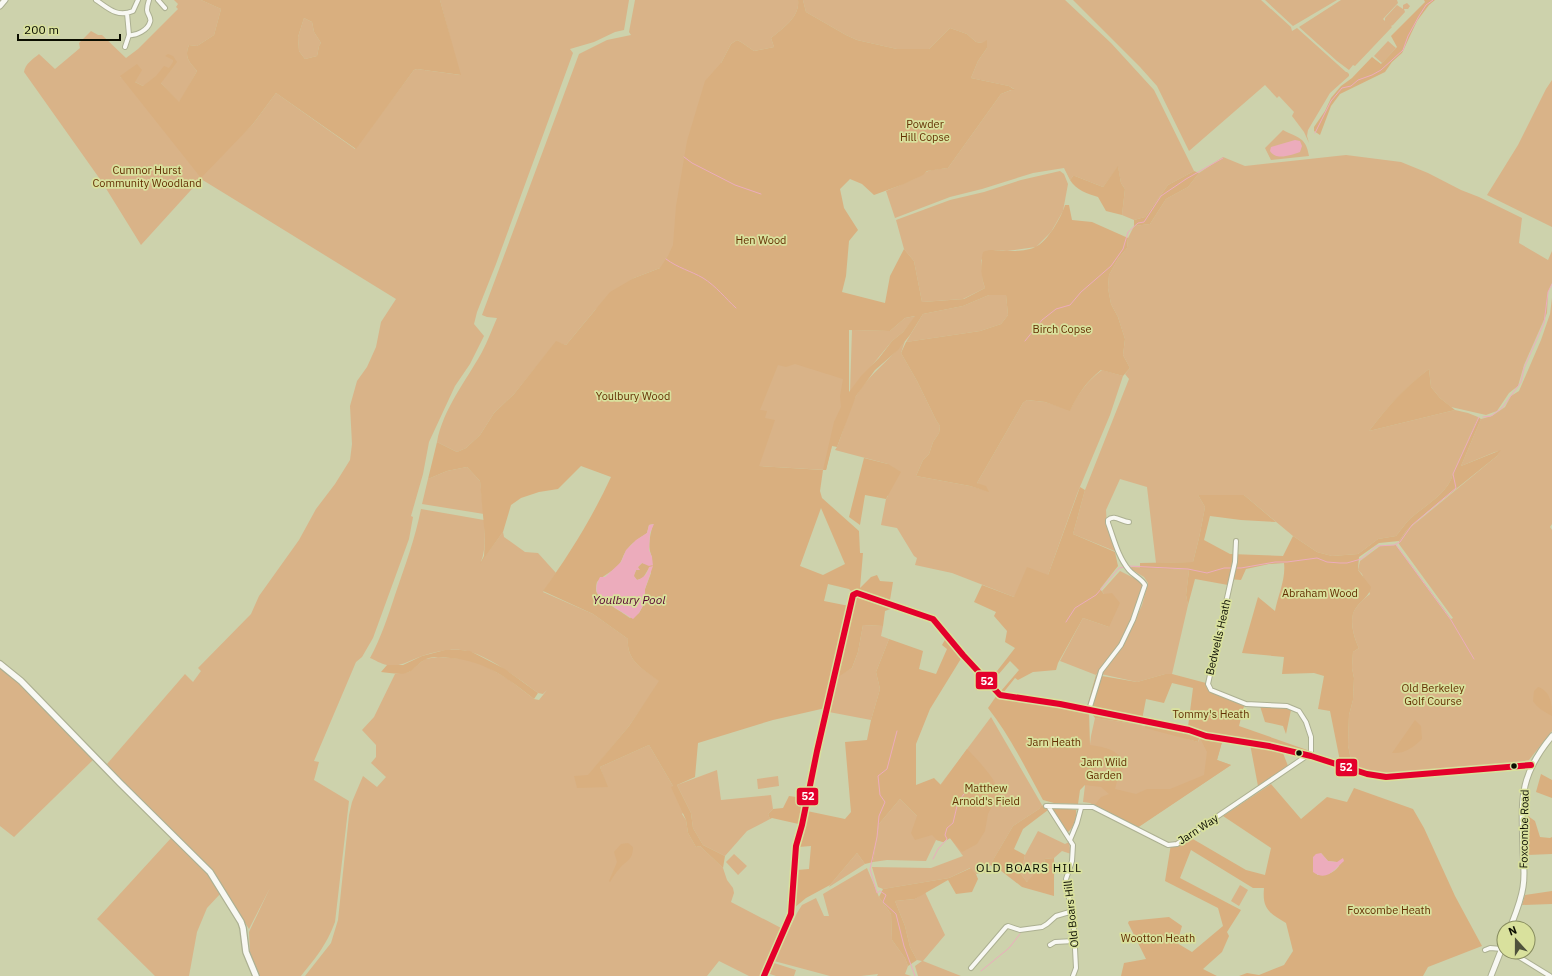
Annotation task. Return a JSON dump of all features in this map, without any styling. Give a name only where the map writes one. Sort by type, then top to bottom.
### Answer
[{"type":"main road","points":[[0,664],[21,681],[120,783],[210,872],[241,922],[246,952],[256,976]]},
{"type":"street","points":[[0,6],[5,0]]},
{"type":"street","points":[[96,0],[112,12],[116,13],[127,13],[133,11],[138,0]]},
{"type":"street","points":[[129,35],[133,36],[140,33],[150,23],[151,20],[147,11],[149,0]]},
{"type":"street","points":[[158,0],[165,8]]},
{"type":"street","points":[[125,47],[129,35],[127,13]]},
{"type":"street","points":[[1088,710],[1101,671],[1121,645],[1133,620],[1145,585],[1143,580],[1130,571],[1121,558],[1108,524],[1108,520],[1111,517],[1123,522],[1129,522]]},
{"type":"street","name":"Bedwells Heath","points":[[1236,542],[1236,562],[1208,684],[1211,690],[1246,704],[1287,706],[1299,711],[1306,722],[1311,737],[1310,756]]},
{"type":"street","points":[[764,976],[792,907],[796,846],[802,825],[817,751],[853,595],[857,593],[933,619],[963,655],[1000,695],[1088,710],[1189,730],[1206,736],[1269,746],[1310,756],[1367,774],[1386,777],[1531,765]]},
{"type":"street","name":"Foxcombe Road","points":[[1513,920],[1520,901],[1523,887],[1522,801],[1526,781],[1531,765],[1552,736]]},
{"type":"street","name":"Jarn Way","points":[[1081,808],[1084,806],[1093,808],[1168,845],[1173,845],[1310,756]]},
{"type":"street","points":[[1070,840],[1047,806],[1081,808]]},
{"type":"street","name":"Old Boars Hill","points":[[1073,976],[1076,968],[1073,911],[1066,879],[1072,857],[1073,845],[1070,840],[1081,808]]},
{"type":"street","points":[[971,968],[1001,931],[1008,926],[1020,930],[1042,927],[1056,916],[1073,911]]},
{"type":"street","points":[[1050,945],[1055,942],[1074,941]]},
{"type":"street","points":[[1485,950],[1496,948]]},
{"type":"street","points":[[1491,976],[1498,960]]},
{"type":"street","points":[[1523,960],[1550,976]]},
{"type":"green space","name":"Cumnor Hurst Community Woodland","points":[[174,0],[201,0],[221,9],[214,35],[197,46],[189,45],[187,56],[197,71],[179,103],[161,83],[143,86],[120,77],[233,143],[253,124],[276,93],[355,149],[414,70],[417,69],[460,75],[440,0],[629,0],[624,30],[615,32],[594,42],[570,49],[573,53],[477,312],[474,324],[484,336],[470,364],[455,386],[429,442],[423,474],[411,516],[413,517],[409,539],[373,638],[362,657],[356,662],[314,761],[319,762],[314,780],[349,801],[335,922],[324,945],[301,976],[260,976],[250,953],[249,932],[270,888],[249,929],[213,871],[107,764],[185,674],[193,682],[201,671],[198,668],[251,614],[259,596],[299,540],[316,509],[335,484],[350,460],[352,444],[350,406],[357,381],[367,367],[376,347],[381,322],[396,299],[201,179],[141,245],[102,182],[24,72],[28,64],[39,54],[55,69],[80,48],[79,43],[91,31],[98,35],[102,35],[126,58],[138,49],[178,9],[176,7],[178,4]]},
{"type":"green space","points":[[201,0],[440,0],[461,75],[417,69],[414,70],[356,149],[276,93],[253,124],[201,178],[120,76],[137,64],[142,70],[135,82],[143,86],[156,76],[164,66],[169,68],[173,60],[165,56],[168,54],[173,56],[177,62],[161,83],[179,102],[197,71],[187,56],[189,45],[197,46],[214,35],[221,9]],"holes":[[[304,18],[312,22],[314,32],[321,43],[317,56],[305,59],[299,51],[298,37]]]},
{"type":"green space","name":"Hen Wood","points":[[635,0],[798,0],[798,6],[794,17],[771,38],[774,47],[754,51],[737,40],[731,44],[721,63],[824,233],[843,378],[849,396],[834,437],[826,470],[759,466],[660,268],[634,278],[595,310],[566,345],[556,342],[514,394],[494,413],[480,435],[466,448],[457,452],[437,442],[444,418],[482,352],[497,318],[482,315],[579,54],[607,40],[631,35],[629,32]]},
{"type":"green space","points":[[798,0],[803,0],[806,12],[857,40],[897,49],[929,49],[950,28],[967,34],[976,42],[982,43],[987,40],[987,48],[978,61],[971,78],[1009,86],[1015,90],[1001,94],[948,168],[927,171],[923,175],[904,184],[874,195],[862,184],[850,179],[840,189],[844,208],[858,230],[849,241],[846,276],[842,292],[885,303],[890,276],[904,249],[914,261],[922,302],[964,299],[985,288],[981,270],[983,252],[992,250],[1018,251],[1032,248],[1040,244],[1053,229],[1061,216],[1065,205],[1069,205],[1072,220],[1092,222],[1128,238],[1127,248],[1118,259],[1109,275],[1108,288],[1111,304],[1118,317],[1125,339],[1123,355],[1130,368],[1123,376],[1101,370],[1083,388],[1070,411],[1045,402],[1027,400],[1023,403],[977,483],[986,486],[989,492],[970,486],[916,476],[923,460],[929,454],[933,442],[939,433],[940,426],[901,353],[906,342],[980,331],[1001,324],[1008,315],[1006,295],[989,295],[963,306],[923,314],[910,335],[898,350],[875,370],[856,396],[837,447],[832,446],[826,470],[823,470],[820,491],[822,498],[859,531],[860,553],[863,553],[860,588],[871,577],[877,575],[880,581],[893,582],[890,600],[893,608],[885,611],[883,626],[863,625],[858,652],[852,668],[838,677],[830,707],[773,720],[698,743],[695,777],[677,785],[691,813],[693,828],[703,845],[725,856],[723,868],[700,846],[696,847],[688,833],[686,820],[671,787],[673,786],[649,745],[600,767],[608,787],[577,788],[574,776],[588,775],[629,726],[659,681],[637,664],[633,659],[628,647],[628,639],[593,614],[543,591],[580,536],[611,477],[581,466],[558,489],[539,492],[521,498],[511,505],[503,532],[480,564],[484,556],[485,538],[480,481],[467,467],[447,471],[428,479],[437,442],[457,452],[466,448],[480,435],[494,413],[514,394],[556,341],[566,345],[610,292],[634,278],[660,268],[673,245],[676,206],[687,141],[705,81],[721,63],[731,44],[737,40],[754,51],[774,47],[771,38],[790,22],[794,17],[798,6]],"holes":[[[915,316],[903,332],[892,341],[849,392],[849,330],[890,331],[905,318]],[[795,364],[843,379],[840,396],[841,407],[834,422],[823,470],[759,466],[775,420],[765,418],[767,411],[760,410],[778,365],[786,367]],[[821,508],[845,564],[823,575],[800,566]],[[653,524],[649,545],[652,557],[647,564],[642,563],[633,576],[637,580],[643,578],[649,568],[651,573],[645,589],[645,602],[639,613],[630,618],[601,598],[596,591],[596,584],[599,580],[617,567],[628,548],[647,533],[649,525]],[[828,584],[849,589],[852,592],[849,606],[824,601]]]},
{"type":"green space","points":[[803,0],[1065,0],[1111,43],[1154,90],[1194,171],[1168,185],[1145,217],[1134,220],[1122,215],[1125,189],[1121,183],[1118,167],[1103,187],[1075,176],[1073,176],[1070,180],[1064,168],[1033,173],[982,189],[950,197],[895,218],[886,191],[912,180],[928,171],[948,168],[1001,94],[1014,89],[1009,86],[971,78],[978,61],[987,48],[982,43],[976,42],[967,34],[950,28],[929,49],[897,49],[857,40],[846,35],[806,12]]},
{"type":"green space","points":[[1073,0],[1261,0],[1291,27],[1292,31],[1297,28],[1347,72],[1349,76],[1330,93],[1308,130],[1307,136],[1309,143],[1304,132],[1292,116],[1294,112],[1279,96],[1277,98],[1265,85],[1189,151],[1157,86]]},
{"type":"green space","points":[[1265,0],[1337,0],[1293,26]]},
{"type":"green space","points":[[1341,0],[1397,0],[1398,3],[1383,19],[1385,21],[1385,18],[1397,5],[1403,9],[1403,5],[1407,3],[1410,6],[1408,9],[1404,9],[1405,12],[1391,26],[1392,27],[1355,66],[1353,65],[1349,70],[1299,27]]},
{"type":"green space","points":[[1424,0],[1435,0],[1429,5],[1417,21],[1402,53],[1392,62],[1385,72],[1340,94],[1331,106],[1320,135],[1314,131],[1314,127],[1325,111],[1331,98],[1341,86],[1352,78],[1372,57],[1381,64],[1397,47],[1391,36],[1425,2]]},
{"type":"green space","points":[[304,18],[312,22],[314,32],[321,43],[317,56],[305,59],[299,51],[298,37]]},
{"type":"green space","points":[[1388,41],[1396,48],[1382,63],[1374,56]]},
{"type":"green space","points":[[1552,80],[1552,227],[1487,195],[1518,145]]},
{"type":"green space","points":[[1283,130],[1297,137],[1306,145],[1309,156],[1271,160],[1265,148]]},
{"type":"green space","points":[[1346,155],[1401,162],[1428,173],[1522,218],[1519,243],[1548,260],[1552,251],[1552,283],[1548,292],[1547,313],[1524,365],[1518,386],[1509,393],[1497,411],[1486,415],[1451,407],[1440,398],[1431,387],[1429,369],[1397,398],[1369,431],[1455,410],[1478,417],[1450,481],[1442,493],[1410,519],[1396,536],[1378,539],[1358,554],[1332,556],[1317,552],[1293,536],[1244,495],[1198,495],[1205,507],[1193,562],[1156,563],[1147,487],[1120,479],[1106,510],[1107,527],[1117,552],[1073,534],[1085,490],[1129,379],[1125,374],[1130,368],[1123,355],[1125,339],[1118,317],[1111,304],[1108,288],[1109,275],[1118,259],[1127,248],[1128,238],[1134,226],[1150,224],[1166,199],[1188,187],[1199,173],[1223,157],[1245,166]]},
{"type":"green space","points":[[1118,166],[1121,183],[1125,189],[1122,215],[1106,211],[1098,197],[1079,189],[1070,180],[1073,176],[1075,176],[1103,187]]},
{"type":"green space","points":[[1060,171],[1064,174],[1068,184],[1063,211],[1051,232],[1036,247],[1007,251],[994,250],[981,260],[985,288],[963,299],[922,302],[914,261],[904,249],[896,220],[950,200],[984,192],[1021,180]]},
{"type":"green space","points":[[1194,171],[1199,173],[1188,187],[1166,199],[1150,224],[1134,226],[1134,220],[1145,217],[1168,185]]},
{"type":"green space","points":[[989,295],[1006,295],[1008,315],[1001,324],[980,331],[906,342],[923,314],[963,306]]},
{"type":"green space","name":"Old Berkeley Golf Course","points":[[1552,298],[1552,524],[1550,527],[1552,530],[1552,731],[1529,760],[1493,768],[1415,774],[1390,774],[1367,771],[1352,765],[1348,745],[1349,715],[1353,700],[1353,652],[1359,648],[1355,639],[1352,617],[1358,606],[1370,594],[1362,574],[1358,570],[1360,561],[1380,546],[1396,545],[1451,619],[1453,618],[1399,544],[1399,541],[1406,531],[1497,456],[1500,451],[1461,466],[1481,419],[1492,416],[1505,407],[1511,396],[1519,391],[1541,340],[1550,314]]},
{"type":"green space","points":[[916,316],[903,332],[892,341],[850,392],[852,330],[890,331],[905,318]]},
{"type":"green space","points":[[905,341],[901,353],[940,426],[939,433],[933,442],[929,454],[923,460],[916,476],[970,486],[988,491],[977,483],[1023,403],[1027,400],[1045,402],[1070,410],[1083,388],[1102,370],[1123,376],[1110,415],[1077,494],[1048,575],[1014,597],[952,573],[915,565],[917,558],[914,556],[897,528],[881,525],[886,499],[888,496],[888,464],[835,450],[851,407],[861,388]]},
{"type":"green space","points":[[1429,369],[1431,387],[1440,398],[1455,410],[1369,431],[1397,398]]},
{"type":"green space","name":"Abraham Wood","points":[[1478,417],[1481,419],[1461,466],[1501,450],[1497,456],[1426,513],[1406,531],[1399,541],[1379,543],[1359,557],[1358,570],[1371,587],[1367,596],[1356,608],[1352,617],[1355,639],[1359,648],[1353,652],[1353,700],[1349,715],[1348,745],[1352,765],[1340,761],[1330,711],[1318,709],[1324,676],[1314,673],[1282,674],[1284,657],[1242,653],[1258,597],[1275,611],[1283,581],[1284,563],[1269,564],[1246,569],[1241,580],[1229,579],[1228,585],[1195,579],[1188,605],[1186,595],[1189,570],[1140,568],[1140,563],[1193,562],[1205,507],[1198,495],[1244,495],[1276,522],[1210,516],[1204,540],[1230,554],[1283,556],[1293,536],[1317,552],[1332,556],[1358,554],[1378,539],[1396,536],[1410,519],[1442,493],[1450,481]]},
{"type":"green space","points":[[864,458],[888,464],[901,472],[886,499],[865,495],[860,525],[849,517]]},
{"type":"green space","points":[[467,467],[480,481],[484,514],[422,504],[428,479],[447,471]]},
{"type":"green space","points":[[1080,487],[1085,490],[1073,534],[1115,552],[1118,566],[1100,589],[1104,594],[1112,593],[1120,603],[1109,627],[1083,618],[1058,663],[1056,670],[1033,672],[1018,680],[1015,678],[1003,693],[1001,691],[1019,670],[1010,661],[992,682],[990,680],[1015,648],[1005,642],[1007,631],[994,616],[996,612],[974,602],[982,585],[1014,597],[1027,567],[1048,575]]},
{"type":"green space","points":[[421,509],[484,520],[485,536],[483,557],[481,562],[503,532],[504,537],[525,552],[538,553],[556,573],[543,592],[593,614],[628,639],[628,647],[633,659],[637,664],[660,681],[629,726],[597,765],[607,787],[600,767],[649,745],[673,786],[684,812],[682,814],[686,820],[688,833],[696,847],[700,846],[723,868],[727,880],[733,888],[734,893],[731,902],[783,929],[760,976],[749,976],[719,961],[707,976],[305,976],[331,943],[338,920],[349,815],[352,802],[363,776],[377,787],[386,777],[371,763],[376,757],[376,745],[362,730],[374,717],[395,674],[409,672],[425,659],[438,657],[465,659],[484,665],[508,679],[534,699],[539,700],[547,690],[543,694],[538,693],[512,674],[480,655],[461,650],[431,653],[405,663],[392,666],[380,663],[370,658],[390,611],[413,542]]},
{"type":"green space","points":[[1129,568],[1189,570],[1186,595],[1188,605],[1172,674],[1165,674],[1137,682],[1101,674],[1129,633],[1142,605],[1148,583],[1144,577]]},
{"type":"green space","points":[[1120,571],[1143,584],[1131,622],[1120,644],[1096,675],[1060,661],[1083,618],[1109,627],[1104,594],[1102,591]]},
{"type":"green space","points":[[863,625],[883,626],[881,636],[889,639],[876,672],[880,689],[871,720],[829,712],[838,676],[852,668],[858,652]]},
{"type":"green space","points":[[946,638],[962,657],[930,709],[916,744],[916,785],[934,778],[941,785],[967,749],[990,775],[999,792],[988,814],[985,831],[977,844],[962,852],[950,838],[943,842],[937,840],[932,835],[915,840],[911,833],[917,816],[900,799],[879,824],[873,862],[865,864],[857,853],[830,885],[806,898],[794,908],[797,870],[809,869],[811,846],[798,847],[803,825],[772,818],[770,819],[768,814],[773,809],[783,808],[789,796],[804,798],[807,811],[845,819],[851,812],[845,742],[867,740],[880,689],[876,672],[889,639],[923,651],[919,669],[936,674],[947,649],[942,645]]},
{"type":"green space","points":[[445,650],[470,651],[505,669],[538,693],[534,699],[515,684],[485,667],[475,663],[450,658],[438,657],[426,659],[408,673],[396,674],[381,672],[387,665],[403,665],[422,656]]},
{"type":"green space","points":[[0,667],[17,681],[94,759],[14,837],[0,826]]},
{"type":"green space","name":"Tommy's Heath","points":[[1165,674],[1172,674],[1206,683],[1212,692],[1244,706],[1239,726],[1310,751],[1307,753],[1268,744],[1201,732],[1198,742],[1145,728],[1146,720],[1188,727],[1193,688],[1172,683],[1164,703],[1146,699],[1141,725],[1095,718],[1087,707],[1096,675],[1137,682]]},
{"type":"green space","points":[[1538,687],[1546,692],[1550,699],[1552,716],[1539,708],[1533,701],[1534,691]]},
{"type":"green space","name":"Jarn Heath","points":[[997,695],[1089,712],[1090,745],[1102,747],[1115,752],[1126,763],[1118,778],[1115,789],[1136,794],[1147,789],[1170,789],[1204,775],[1207,752],[1200,738],[1222,742],[1217,760],[1231,765],[1137,828],[1094,806],[1101,797],[1109,794],[1101,787],[1085,785],[1080,790],[1078,804],[1054,803],[1043,800],[1011,741],[988,708]],"holes":[[[1103,764],[1110,769],[1111,774],[1107,781],[1099,782],[1093,777],[1093,771],[1097,766]]]},
{"type":"green space","points":[[1260,706],[1281,707],[1291,710],[1286,734],[1283,726],[1265,722]]},
{"type":"green space","name":"Matthew Arnold's Field","points":[[991,717],[1042,805],[1039,809],[1013,826],[986,872],[976,874],[970,868],[949,878],[883,889],[878,887],[872,867],[931,868],[963,856],[950,838],[943,842],[936,840],[926,861],[887,860],[873,862],[879,824],[900,799],[917,816]]},
{"type":"green space","name":"Jarn Wild Garden","points":[[1095,718],[1141,725],[1198,742],[1200,738],[1222,742],[1217,760],[1231,765],[1137,828],[1090,803],[1083,802],[1091,736]]},
{"type":"green space","points":[[1415,720],[1421,726],[1422,739],[1409,749],[1392,753]]},
{"type":"green space","points":[[1250,744],[1283,753],[1288,766],[1258,786]]},
{"type":"green space","points":[[717,770],[721,800],[771,795],[773,809],[768,814],[770,819],[747,831],[725,856],[703,845],[693,828],[691,813],[677,785]]},
{"type":"green space","points":[[1541,774],[1552,780],[1552,798],[1536,792]]},
{"type":"green space","points":[[778,776],[779,786],[758,789],[757,779]]},
{"type":"green space","name":"Foxcombe Heath","points":[[1271,784],[1301,819],[1327,797],[1347,802],[1354,788],[1413,809],[1424,828],[1455,896],[1482,946],[1428,967],[1423,976],[1239,976],[1247,973],[1259,975],[1284,965],[1293,951],[1286,923],[1268,910],[1264,901],[1264,888],[1253,888],[1191,850],[1180,878],[1241,910],[1227,932],[1229,936],[1222,952],[1203,969],[1217,976],[1121,976],[1124,963],[1146,959],[1128,923],[1129,921],[1169,917],[1182,926],[1177,943],[1192,952],[1223,926],[1218,908],[1165,881],[1171,844],[1186,835],[1246,870],[1265,875],[1271,848],[1223,816]],"holes":[[[1321,853],[1328,861],[1337,862],[1339,866],[1330,874],[1317,875]]]},
{"type":"green space","points":[[1042,805],[1048,810],[1023,829],[1014,849],[1025,855],[1021,874],[1027,882],[1035,873],[1048,871],[1044,859],[1054,858],[1054,896],[1022,887],[1000,870],[990,865],[1013,826],[1039,809]]},
{"type":"green space","points":[[1053,807],[1076,810],[1074,823],[1072,828],[1067,833],[1052,809]]},
{"type":"green space","points":[[1528,816],[1535,821],[1540,837],[1552,837],[1552,854],[1527,855]]},
{"type":"green space","points":[[1038,831],[1065,844],[1069,842],[1071,854],[1062,851],[1054,858],[1044,859],[1048,871],[1027,882],[1021,874],[1025,855]]},
{"type":"green space","points":[[172,837],[208,874],[221,893],[207,908],[197,932],[189,976],[155,976],[97,919]]},
{"type":"green space","points":[[628,843],[633,847],[632,855],[617,871],[610,882],[609,881],[617,862],[614,852],[621,844]]},
{"type":"green space","points":[[857,853],[865,864],[829,887],[830,885]]},
{"type":"green space","points":[[734,854],[747,866],[738,875],[726,862]]},
{"type":"green space","points":[[867,868],[879,897],[891,914],[892,940],[905,958],[908,966],[905,974],[911,976],[877,976],[878,974],[861,976],[830,976],[774,961],[802,905],[816,898],[824,916],[829,916],[823,894]]},
{"type":"green space","points":[[971,868],[978,879],[972,892],[956,894],[948,880],[915,899],[895,901],[905,926],[910,947],[917,960],[908,966],[905,958],[892,940],[891,914],[879,897],[883,889],[949,878]]},
{"type":"green space","points":[[1240,885],[1248,890],[1239,906],[1231,901]]},
{"type":"green space","points":[[1552,891],[1552,904],[1522,905],[1525,895]]},
{"type":"green space","points":[[925,892],[945,935],[923,961],[961,976],[918,976],[915,966],[922,961],[917,960],[910,947],[905,926],[895,901],[915,899]]},
{"type":"green space","points":[[774,963],[796,970],[794,976],[776,976],[770,974]]},
{"type":"water","points":[[1295,140],[1300,141],[1302,146],[1300,152],[1280,157],[1276,156],[1270,151],[1271,147]]},
{"type":"water","name":"Youlbury Pool","points":[[654,524],[650,533],[649,550],[653,565],[649,566],[642,563],[638,567],[640,570],[636,570],[634,576],[637,580],[642,578],[646,574],[649,567],[653,566],[645,589],[645,602],[639,613],[633,619],[606,602],[604,598],[598,594],[596,589],[597,583],[600,577],[605,577],[621,562],[626,550],[636,540],[647,533],[649,525]]},
{"type":"water","points":[[1321,853],[1328,861],[1337,862],[1343,858],[1344,861],[1334,871],[1327,875],[1318,875],[1313,872],[1313,857],[1316,854]]},
{"type":"waterway","points":[[1315,133],[1331,101],[1342,88],[1351,86],[1358,80],[1381,70],[1403,50],[1408,36],[1419,16],[1426,5],[1433,0]]},
{"type":"waterway","points":[[684,157],[692,163],[735,185],[761,194]]},
{"type":"waterway","points":[[1025,341],[1042,320],[1056,309],[1070,305],[1081,292],[1111,266],[1123,249],[1128,232],[1138,223],[1144,222],[1161,196],[1186,179],[1223,158]]},
{"type":"waterway","points":[[666,259],[708,281],[736,308]]},
{"type":"waterway","points":[[1483,417],[1491,416],[1502,408],[1521,382],[1524,368],[1544,323],[1548,292],[1552,284]]},
{"type":"waterway","points":[[1235,568],[1317,558],[1327,562],[1347,563],[1361,559],[1377,546],[1394,545],[1400,542],[1412,525],[1456,488],[1453,474],[1479,417]]},
{"type":"waterway","points":[[1396,545],[1451,620],[1474,659]]},
{"type":"waterway","points":[[1128,566],[1188,569],[1207,573],[1224,568],[1232,568]]},
{"type":"waterway","points":[[1066,622],[1075,608],[1096,595],[1119,568],[1125,567]]},
{"type":"waterway","points":[[897,731],[887,769],[878,776],[880,795],[885,802],[879,816],[877,837],[870,869],[877,893],[880,891],[886,895],[883,902],[896,914],[904,946],[915,976]]},
{"type":"waterway","points":[[933,859],[938,849],[947,839],[945,835],[947,828],[953,823],[958,802],[964,794]]},
{"type":"waterway","points":[[981,971],[1009,948],[1020,934]]},
{"type":"transit line","name":"52","points":[[764,976],[791,914],[796,846],[802,825],[817,751],[853,595],[857,593],[933,619],[963,655],[1000,695],[1060,704],[1189,730],[1206,736],[1269,746],[1311,756],[1367,774],[1386,777],[1531,765]]},
{"type":"district","name":"OLD BOARS HILL","points":[[1029,867]]},
{"type":"park label","name":"Powder Hill Copse","points":[[925,130]]},
{"type":"park label","name":"Birch Copse","points":[[1062,329]]},
{"type":"park label","name":"Youlbury Wood","points":[[633,396]]},
{"type":"park label","name":"Wootton Heath","points":[[1158,938]]}]
